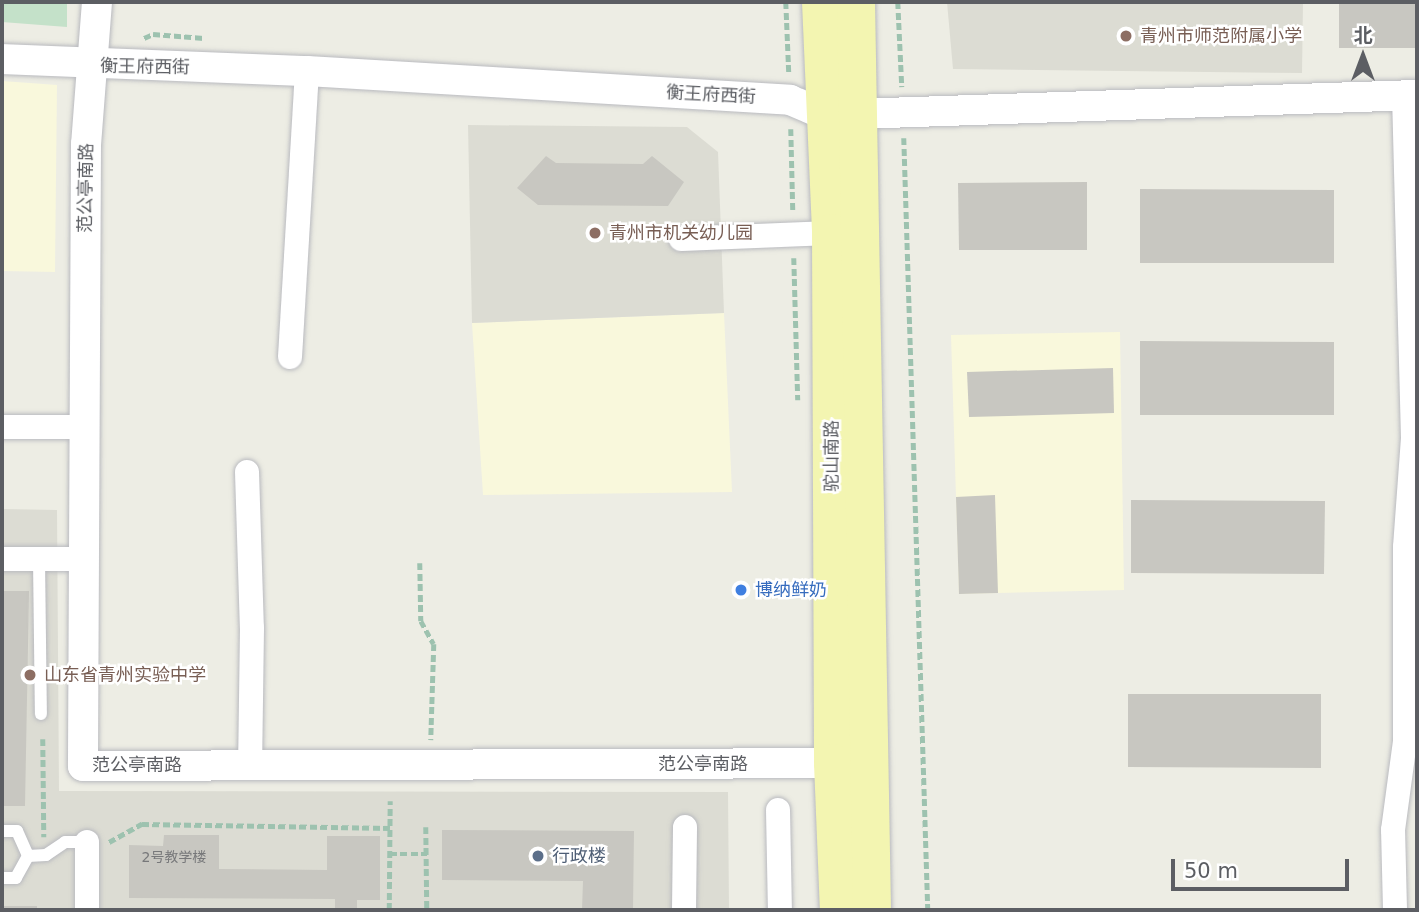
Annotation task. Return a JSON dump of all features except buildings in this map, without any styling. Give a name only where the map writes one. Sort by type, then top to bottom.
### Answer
[{"type":"main road","name":"驼山南路","points":[[821,2],[843,113],[851,763],[839,910]]},
{"type":"main road","name":"驼山南路","points":[[856,2],[831,233],[851,763],[872,910]]},
{"type":"street","name":"范公亭南路","points":[[97,2],[86,144],[83,766],[851,763]]},
{"type":"street","name":"衡王府西街","points":[[2,59],[94,65],[307,71],[790,100],[843,113],[1411,95]]},
{"type":"street","points":[[290,357],[307,71]]},
{"type":"street","points":[[1402,901],[1393,830],[1405,741],[1405,547],[1413,438],[1411,95]]},
{"type":"street","points":[[681,239],[831,233]]},
{"type":"street","points":[[2,427],[85,427]]},
{"type":"street","points":[[247,472],[253,628],[250,765]]},
{"type":"street","points":[[2,559],[84,559]]},
{"type":"street","points":[[778,810],[780,910]]},
{"type":"street","points":[[684,910],[685,827]]},
{"type":"street","points":[[87,842],[87,910]]},
{"type":"lane","points":[[39,559],[41,714]]},
{"type":"lane","points":[[2,831],[17,831],[28,856]]},
{"type":"lane","points":[[28,856],[46,855],[65,842],[87,842]]},
{"type":"lane","points":[[2,878],[16,878],[28,856]]},
{"type":"path","points":[[898,2],[928,910]]},
{"type":"path","points":[[420,563],[421,621],[434,644],[436,704],[424,764]]},
{"type":"path","points":[[43,739],[46,855]]},
{"type":"path","points":[[389,910],[390,801]]},
{"type":"path","points":[[87,842],[111,842],[142,824],[390,828]]},
{"type":"path","points":[[426,827],[427,910]]},
{"type":"path","points":[[390,853],[427,853]]},
{"type":"shaded area","points":[[2,2],[67,2],[67,27],[2,22]]},
{"type":"shaded area","name":"青州市师范附属小学","points":[[947,2],[1303,2],[1302,73],[953,69]]},
{"type":"shaded area","points":[[2,81],[57,85],[55,272],[2,271]]},
{"type":"shaded area","name":"青州市机关幼儿园","points":[[468,125],[687,127],[718,152],[724,313],[472,323]]},
{"type":"shaded area","points":[[724,313],[732,492],[483,495],[472,323]]},
{"type":"shaded area","points":[[1120,332],[1124,590],[959,594],[951,335]]},
{"type":"shaded area","name":"山东省青州实验中学","points":[[2,509],[57,510],[59,791],[728,792],[729,910],[2,910]]},
{"type":"place","name":"青州市师范附属小学","points":[[1126,36]]},
{"type":"place","name":"青州市机关幼儿园","points":[[595,233]]},
{"type":"place","name":"博纳鲜奶","points":[[741,590]]},
{"type":"place","name":"山东省青州实验中学","points":[[30,675]]},
{"type":"place","name":"行政楼","points":[[538,856]]}]
